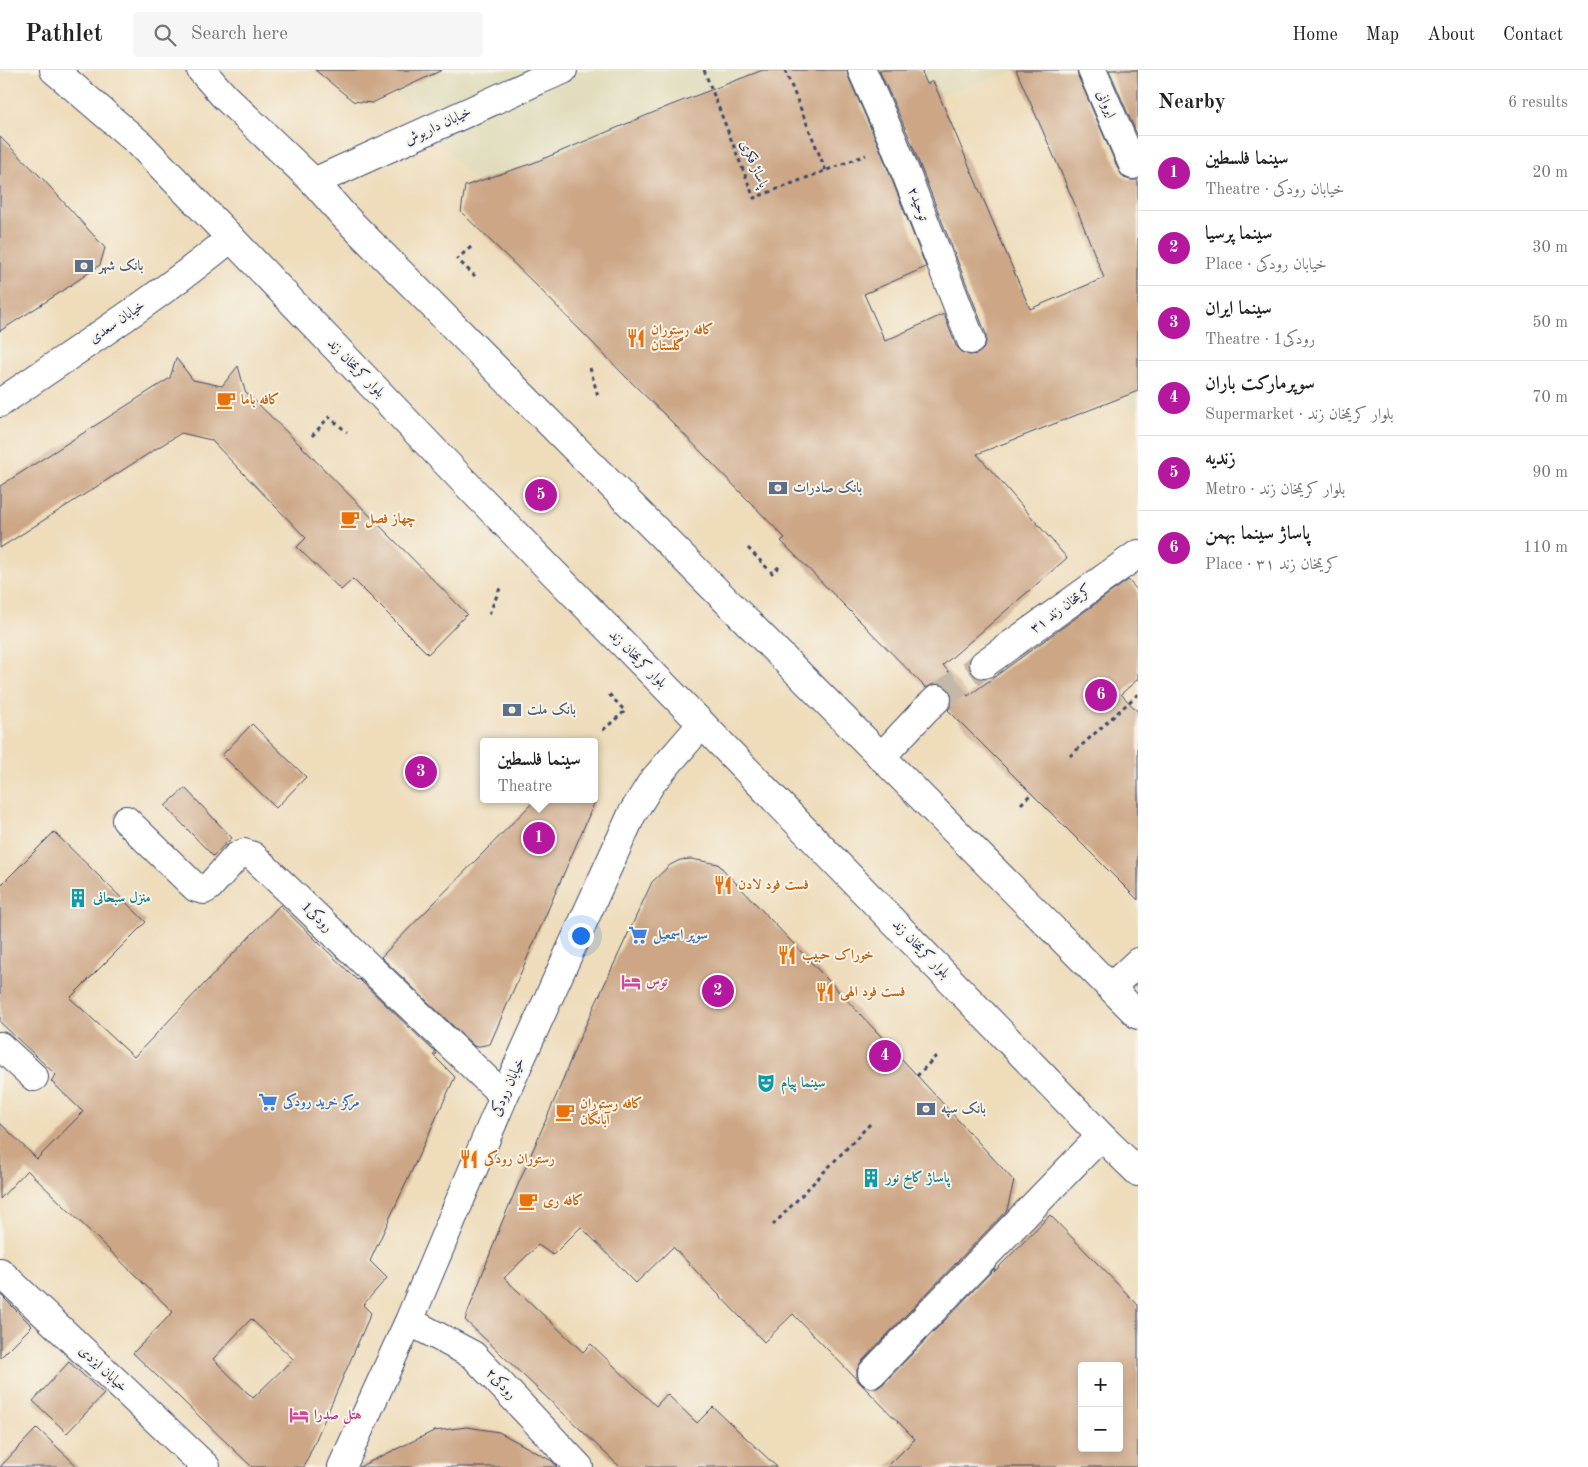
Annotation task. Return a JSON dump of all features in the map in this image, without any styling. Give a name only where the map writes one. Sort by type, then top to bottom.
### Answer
[{"type":"street","name":"بلوار کریمخان زند","points":[[54,70],[140,144],[476,494],[1101,1136],[1137,1170]]},
{"type":"street","name":"بلوار کریمخان زند","points":[[85,70],[140,144]]},
{"type":"street","points":[[190,70],[224,96]]},
{"type":"street","points":[[201,70],[224,96],[314,182],[358,230],[1138,1015]]},
{"type":"street","name":"خیابان داریوش","points":[[314,182],[536,75],[564,70]]},
{"type":"street","name":"توحید۲","points":[[862,70],[894,143],[970,340]]},
{"type":"street","name":"ایروانی","points":[[1092,70],[1133,165]]},
{"type":"street","name":"خیابان سعدی","points":[[0,402],[151,298],[231,238]]},
{"type":"street","name":"کریمخان زند ۳۱","points":[[984,664],[1138,554]]},
{"type":"street","points":[[880,757],[924,710],[937,699]]},
{"type":"street","name":"خیابان رودکی","points":[[342,1467],[409,1321],[504,1096],[632,814],[652,782],[702,724]]},
{"type":"street","name":"1رودکی","points":[[126,820],[196,888],[204,890],[209,887],[236,857],[244,853],[253,856],[504,1096]]},
{"type":"street","points":[[1111,987],[1138,962]]},
{"type":"street","points":[[0,1046],[34,1077]]},
{"type":"street","points":[[872,1373],[1101,1136]]},
{"type":"street","name":"خیابان ایزدی","points":[[0,1272],[206,1467]]},
{"type":"street","name":"رودکی۲","points":[[409,1321],[474,1355],[579,1467]]},
{"type":"path","name":"پاساژ فکری","points":[[704,70],[754,198],[894,143]]},
{"type":"path","points":[[785,70],[826,171]]},
{"type":"path","points":[[471,247],[458,258],[476,276]]},
{"type":"path","points":[[590,368],[598,396]]},
{"type":"path","points":[[312,436],[329,417],[347,432]]},
{"type":"path","points":[[748,548],[772,573],[782,564]]},
{"type":"path","points":[[489,614],[501,586]]},
{"type":"path","points":[[603,730],[625,710],[607,692]]},
{"type":"path","points":[[1070,756],[1138,694]]},
{"type":"path","points":[[1021,804],[1031,794]]},
{"type":"path","points":[[917,1076],[936,1056]]},
{"type":"path","points":[[773,1224],[872,1122]]},
{"type":"shaded area","points":[[381,70],[1020,70],[940,95],[890,116],[911,204],[845,231],[524,236],[395,92]]},
{"type":"shaded area","points":[[1138,391],[1138,418],[1121,397]]},
{"type":"building","points":[[315,70],[442,70],[372,103],[353,101]]},
{"type":"building","points":[[763,70],[847,70],[926,267],[864,294],[885,341],[944,314],[956,346],[962,352],[969,355],[977,354],[983,349],[986,342],[986,334],[909,137],[879,70],[921,70],[927,84],[933,81],[1030,309],[1104,278],[1074,202],[1016,70],[1077,70],[1119,171],[1124,178],[1138,180],[1138,391],[977,454],[1067,558],[943,665],[968,696],[1128,580],[1138,591],[1138,679],[1121,694],[1138,712],[1138,900],[948,710],[952,704],[952,696],[948,688],[942,684],[934,684],[926,688],[781,541],[785,538],[670,420],[461,212],[465,186],[533,163],[669,106]]},
{"type":"building","points":[[1109,70],[1138,70],[1138,137]]},
{"type":"building","points":[[0,137],[42,178],[105,248],[100,265],[0,331]]},
{"type":"building","points":[[176,358],[193,380],[222,386],[238,366],[245,391],[467,614],[428,654],[353,579],[341,590],[297,547],[306,538],[211,440],[181,433],[0,548],[0,486],[170,378]]},
{"type":"building","points":[[252,724],[306,777],[276,808],[222,755]]},
{"type":"building","points":[[185,788],[232,838],[213,856],[165,806]]},
{"type":"building","points":[[532,803],[594,803],[490,1044],[475,1047],[381,957]]},
{"type":"building","name":"مرکز خرید رودکی","points":[[54,832],[146,922],[70,998],[134,1057],[280,905],[437,1054],[433,1055],[455,1077],[370,1261],[387,1278],[363,1305],[371,1313],[304,1467],[252,1467],[133,1353],[173,1312],[27,1170],[0,1199],[0,1123],[37,1159],[83,1112],[51,1081],[56,1075],[0,1022],[0,886]],"holes":[[[251,1319],[293,1359],[253,1398],[213,1359]]]},
{"type":"building","points":[[691,859],[718,864],[878,1033],[1014,1181],[1007,1210],[861,1362],[857,1370],[857,1378],[861,1384],[793,1314],[764,1342],[673,1247],[636,1283],[581,1227],[553,1255],[538,1245],[504,1278],[583,1352],[591,1344],[656,1406],[667,1394],[697,1423],[713,1407],[777,1467],[620,1467],[465,1320],[502,1222],[576,1046],[652,882],[670,865],[680,860]]},
{"type":"building","points":[[1050,1215],[1138,1305],[1138,1467],[887,1467],[915,1439],[861,1384],[869,1388],[877,1388],[883,1384],[995,1268],[994,1272]]},
{"type":"building","points":[[0,1294],[32,1326],[0,1358]]},
{"type":"building","points":[[69,1362],[104,1394],[67,1433],[33,1401]]},
{"type":"building","points":[[467,1427],[499,1432],[552,1461],[557,1467],[359,1467],[434,1431]]},
{"type":"building","points":[[37,1428],[78,1467],[0,1467]]},
{"type":"tunnel","points":[[937,699],[984,664]]},
{"type":"place","name":"بانک شهر","points":[[84,266]]},
{"type":"place","name":"کافه رستوران گلستان","points":[[636,338]]},
{"type":"place","name":"کافه باما","points":[[226,400]]},
{"type":"place","name":"بانک صادرات","points":[[778,488]]},
{"type":"place","name":"زندیه","points":[[541,495]]},
{"type":"place","name":"چهاز فصل","points":[[350,519]]},
{"type":"place","name":"پاساژ سینما بهمن","points":[[1101,695]]},
{"type":"place","name":"بانک ملت","points":[[512,710]]},
{"type":"place","name":"سینما ایران","points":[[421,772]]},
{"type":"place","name":"سینما فلسطین","points":[[539,838]]},
{"type":"place","name":"فست فود لادن","points":[[723,885]]},
{"type":"place","name":"منزل سبحانی","points":[[78,898]]},
{"type":"place","name":"سوپر اسمعیل","points":[[638,935]]},
{"type":"place","name":"خوراک حبیب","points":[[787,955]]},
{"type":"place","name":"توس","points":[[631,982]]},
{"type":"place","name":"سینما پرسیا","points":[[718,991]]},
{"type":"place","name":"فست فود الهی","points":[[825,992]]},
{"type":"place","name":"سوپرمارکت باران","points":[[885,1056]]},
{"type":"place","name":"سینما پیام","points":[[766,1083]]},
{"type":"place","name":"مرکز خرید رودکی","points":[[268,1102]]},
{"type":"place","name":"بانک سپه","points":[[926,1109]]},
{"type":"place","name":"کافه رستوران آبانگان","points":[[565,1112]]},
{"type":"place","name":"رستوران رودکی","points":[[469,1159]]},
{"type":"place","name":"پاساژ کاخ نور","points":[[871,1178]]},
{"type":"place","name":"کافه ری","points":[[528,1201]]},
{"type":"place","name":"هتل صدرا","points":[[299,1415]]}]
